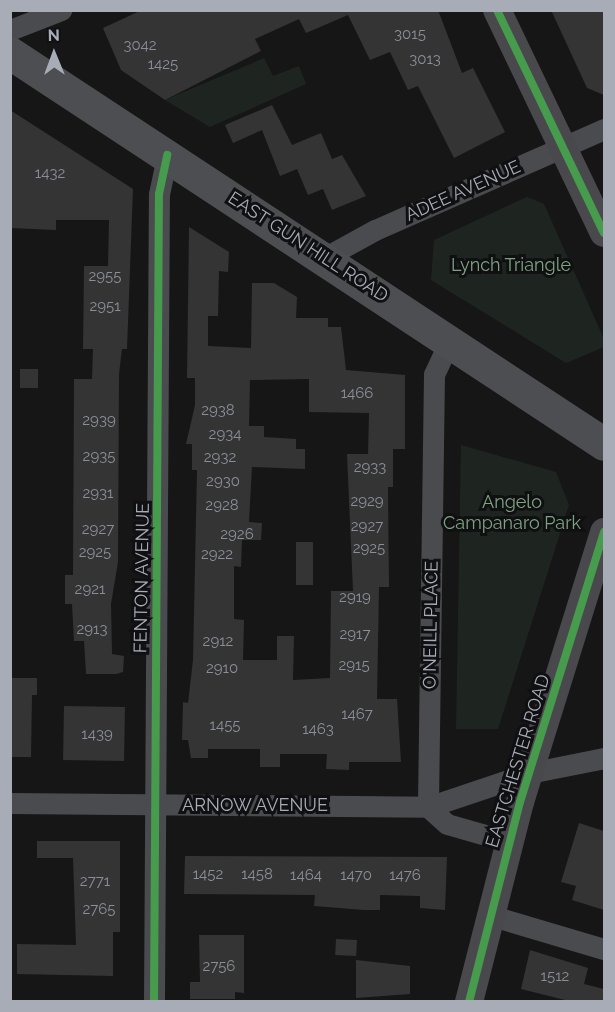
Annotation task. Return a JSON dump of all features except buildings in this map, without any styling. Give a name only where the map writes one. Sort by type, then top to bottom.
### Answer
[{"type":"main road","points":[[497,10],[604,233]]},
{"type":"main road","name":"EAST GUN HILL ROAD","points":[[10,53],[450,340],[604,444]]},
{"type":"main road","name":"EASTCHESTER ROAD","points":[[469,1002],[489,915],[529,773],[604,532]]},
{"type":"street","points":[[10,30],[62,10]]},
{"type":"street","name":"ADEE AVENUE","points":[[324,258],[604,129]]},
{"type":"street","name":"FENTON AVENUE","points":[[154,1002],[159,194],[167,155]]},
{"type":"street","name":"O'NEILL PLACE","points":[[428,807],[434,374],[450,340]]},
{"type":"street","name":"ARNOW AVENUE","points":[[10,803],[428,807],[529,773],[604,758]]},
{"type":"street","points":[[428,807],[447,824],[510,842]]},
{"type":"street","points":[[489,915],[604,949]]},
{"type":"green space","points":[[264,58],[273,76],[299,66],[306,84],[210,127],[165,100]]},
{"type":"green space","name":"Lynch Triangle","points":[[527,197],[544,204],[604,339],[604,347],[566,363],[431,280],[434,240]]},
{"type":"green space","name":"Angelo Campanaro Park","points":[[461,445],[556,472],[569,505],[498,729],[456,729]]},
{"type":"cycle path","points":[[497,10],[604,233]]},
{"type":"cycle path","points":[[154,1002],[159,194],[167,155]]},
{"type":"cycle path","points":[[469,1002],[520,802],[604,532]]}]
